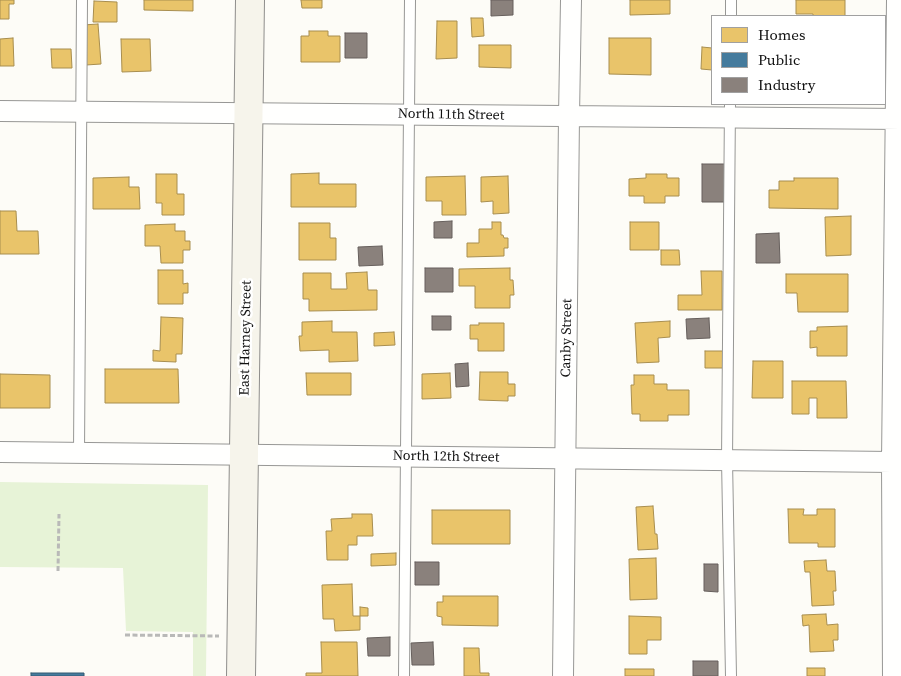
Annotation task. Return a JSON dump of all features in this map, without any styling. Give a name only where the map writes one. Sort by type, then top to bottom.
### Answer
[{"type":"main road","name":"East Harney Street","points":[[241,676],[250,0]]},
{"type":"street","name":"Canby Street","points":[[563,676],[571,0]]},
{"type":"street","points":[[893,676],[892,462],[898,119],[897,0]]},
{"type":"street","name":"North 11th Street","points":[[0,111],[569,116],[730,111],[898,119]]},
{"type":"street","name":"North 12th Street","points":[[0,452],[892,462]]},
{"type":"lane","points":[[79,453],[82,0]]},
{"type":"lane","points":[[404,676],[410,0]]},
{"type":"lane","points":[[731,0],[731,15]]},
{"type":"lane","points":[[730,111],[727,460],[731,676]]},
{"type":"path","points":[[58,571],[59,514]]},
{"type":"path","points":[[125,635],[208,636]]},
{"type":"green space","points":[[0,482],[208,485],[206,676],[193,676],[193,632],[126,631],[123,568],[0,567]]},
{"type":"building: Homes","points":[[0,0],[14,0],[14,4],[9,4],[9,19],[0,19]]},
{"type":"building: Homes","points":[[144,0],[193,0],[193,11],[144,10]]},
{"type":"building: Homes","points":[[301,0],[322,0],[322,8],[302,8]]},
{"type":"building: Homes","points":[[630,0],[670,0],[670,14],[630,15]]},
{"type":"building: Homes","points":[[796,0],[845,0],[845,15],[796,14]]},
{"type":"building: Homes","points":[[94,1],[117,2],[117,22],[93,22]]},
{"type":"building: Homes","points":[[471,18],[483,18],[484,36],[472,37]]},
{"type":"building: Homes","points":[[437,21],[457,21],[457,58],[436,59]]},
{"type":"building: Homes","points":[[98,24],[101,64],[86,65],[83,25]]},
{"type":"building: Homes","points":[[309,31],[328,31],[328,36],[340,36],[340,62],[301,62],[301,36],[309,36]]},
{"type":"building: Homes","points":[[13,38],[14,66],[0,66],[0,39]]},
{"type":"building: Homes","points":[[609,38],[651,38],[651,75],[609,74]]},
{"type":"building: Homes","points":[[121,39],[150,39],[151,71],[122,72]]},
{"type":"building: Homes","points":[[479,45],[511,45],[511,68],[479,67]]},
{"type":"building: Homes","points":[[702,47],[711,48],[711,70],[701,69]]},
{"type":"building: Homes","points":[[51,49],[71,49],[72,68],[52,68]]},
{"type":"building: Homes","points":[[319,173],[319,184],[356,184],[356,207],[291,207],[291,174]]},
{"type":"building: Homes","points":[[156,174],[177,174],[177,194],[184,194],[184,215],[162,215],[162,203],[156,203]]},
{"type":"building: Homes","points":[[646,174],[667,174],[667,178],[679,178],[679,196],[665,196],[665,203],[644,203],[644,196],[629,196],[629,179],[646,178]]},
{"type":"building: Homes","points":[[465,176],[466,215],[442,215],[442,201],[426,201],[426,177]]},
{"type":"building: Homes","points":[[508,176],[509,213],[493,214],[493,201],[481,202],[481,177]]},
{"type":"building: Homes","points":[[129,177],[129,187],[139,187],[140,209],[93,209],[93,178]]},
{"type":"building: Homes","points":[[794,178],[838,178],[838,209],[769,208],[769,190],[779,190],[779,181],[794,181]]},
{"type":"building: Homes","points":[[0,211],[16,211],[17,231],[38,231],[39,254],[0,254]]},
{"type":"building: Homes","points":[[851,216],[851,255],[826,256],[825,217]]},
{"type":"building: Homes","points":[[492,222],[501,222],[501,235],[504,238],[508,238],[508,248],[504,248],[504,256],[467,257],[467,243],[479,243],[479,229],[492,229]]},
{"type":"building: Homes","points":[[630,222],[659,222],[659,250],[630,250]]},
{"type":"building: Homes","points":[[299,223],[330,223],[330,238],[336,238],[336,260],[299,260]]},
{"type":"building: Homes","points":[[175,224],[175,231],[185,231],[185,241],[190,241],[190,250],[183,250],[183,263],[161,263],[160,246],[145,246],[145,225]]},
{"type":"building: Homes","points":[[661,250],[679,250],[680,265],[661,265]]},
{"type":"building: Homes","points":[[510,268],[510,280],[513,280],[514,295],[510,295],[510,308],[475,308],[475,286],[459,286],[459,269]]},
{"type":"building: Homes","points":[[158,270],[183,270],[183,284],[188,283],[188,293],[183,293],[183,304],[158,304]]},
{"type":"building: Homes","points":[[701,271],[722,271],[722,310],[678,310],[678,295],[702,295]]},
{"type":"building: Homes","points":[[367,272],[368,290],[377,290],[377,310],[309,311],[309,299],[303,299],[303,273],[331,273],[331,289],[347,289],[346,273]]},
{"type":"building: Homes","points":[[786,274],[848,274],[848,312],[798,312],[797,293],[786,293]]},
{"type":"building: Homes","points":[[161,317],[183,318],[182,354],[176,354],[176,362],[153,361],[153,350],[160,351]]},
{"type":"building: Homes","points":[[332,321],[332,332],[357,332],[358,361],[329,362],[329,350],[300,351],[299,336],[302,336],[302,322]]},
{"type":"building: Homes","points":[[670,321],[670,337],[658,338],[659,362],[637,363],[635,323]]},
{"type":"building: Homes","points":[[479,323],[504,323],[504,351],[478,351],[478,339],[470,339],[470,325],[479,325]]},
{"type":"building: Homes","points":[[847,326],[847,356],[817,356],[817,347],[810,348],[810,331],[817,331],[817,327]]},
{"type":"building: Homes","points":[[394,332],[395,345],[374,346],[374,333]]},
{"type":"building: Homes","points":[[705,351],[723,351],[723,368],[705,368]]},
{"type":"building: Homes","points":[[753,361],[783,361],[783,398],[752,398]]},
{"type":"building: Homes","points":[[105,369],[178,369],[179,403],[105,403]]},
{"type":"building: Homes","points":[[480,372],[508,372],[508,384],[515,384],[515,396],[508,396],[508,401],[479,400]]},
{"type":"building: Homes","points":[[306,373],[351,373],[351,395],[307,395]]},
{"type":"building: Homes","points":[[450,373],[451,398],[422,399],[422,374]]},
{"type":"building: Homes","points":[[0,374],[50,375],[50,408],[0,408]]},
{"type":"building: Homes","points":[[634,375],[654,375],[654,384],[667,384],[667,390],[689,390],[689,415],[668,415],[668,421],[640,421],[640,414],[632,414],[631,385],[634,385]]},
{"type":"building: Homes","points":[[792,381],[846,381],[847,418],[817,418],[817,398],[809,398],[809,414],[792,414]]},
{"type":"building: Homes","points":[[653,506],[658,549],[638,550],[636,507]]},
{"type":"building: Homes","points":[[788,509],[804,509],[803,515],[817,515],[817,509],[835,509],[835,547],[818,547],[818,543],[789,543]]},
{"type":"building: Homes","points":[[432,510],[510,510],[510,544],[432,544]]},
{"type":"building: Homes","points":[[352,514],[372,514],[373,536],[357,536],[357,545],[348,545],[348,560],[327,560],[326,531],[332,531],[331,519],[352,518]]},
{"type":"building: Homes","points":[[396,553],[396,565],[371,566],[371,554]]},
{"type":"building: Homes","points":[[656,558],[657,599],[630,600],[629,559]]},
{"type":"building: Homes","points":[[826,560],[827,571],[835,571],[836,591],[833,591],[834,605],[812,606],[810,572],[805,572],[804,561]]},
{"type":"building: Homes","points":[[352,584],[353,616],[360,616],[360,630],[335,631],[334,619],[323,619],[322,585]]},
{"type":"building: Homes","points":[[443,596],[498,596],[498,626],[442,625],[442,617],[437,616],[437,602],[443,602]]},
{"type":"building: Homes","points":[[360,607],[368,608],[368,616],[360,616]]},
{"type":"building: Homes","points":[[826,614],[827,625],[838,624],[838,640],[833,640],[834,651],[810,652],[809,625],[803,626],[802,615]]},
{"type":"building: Homes","points":[[629,616],[661,617],[661,640],[647,640],[647,654],[629,654]]},
{"type":"building: Homes","points":[[321,642],[357,642],[358,676],[306,676],[306,673],[322,673]]},
{"type":"building: Homes","points":[[464,648],[479,648],[480,673],[489,673],[489,676],[464,676]]},
{"type":"building: Homes","points":[[807,668],[825,668],[825,676],[807,676]]},
{"type":"building: Homes","points":[[625,669],[654,669],[654,676],[625,676]]},
{"type":"building: Public","points":[[31,673],[84,673],[84,676],[31,676]]},
{"type":"building: Industry","points":[[491,0],[513,0],[513,15],[491,16]]},
{"type":"building: Industry","points":[[345,33],[367,33],[367,58],[345,58]]},
{"type":"building: Industry","points":[[702,164],[725,164],[724,202],[702,202]]},
{"type":"building: Industry","points":[[452,221],[452,238],[434,238],[434,222]]},
{"type":"building: Industry","points":[[779,233],[780,263],[756,263],[756,234]]},
{"type":"building: Industry","points":[[382,246],[383,265],[359,266],[358,247]]},
{"type":"building: Industry","points":[[425,268],[453,268],[453,292],[425,292]]},
{"type":"building: Industry","points":[[432,316],[451,316],[451,330],[432,330]]},
{"type":"building: Industry","points":[[709,318],[710,338],[687,339],[686,319]]},
{"type":"building: Industry","points":[[468,363],[469,386],[456,387],[455,364]]},
{"type":"building: Industry","points":[[415,562],[439,562],[439,585],[415,585]]},
{"type":"building: Industry","points":[[704,564],[718,564],[718,592],[704,591]]},
{"type":"building: Industry","points":[[390,637],[390,656],[368,656],[367,638]]},
{"type":"building: Industry","points":[[433,642],[434,665],[412,665],[411,643]]},
{"type":"building: Industry","points":[[693,661],[718,661],[718,676],[693,676]]}]
